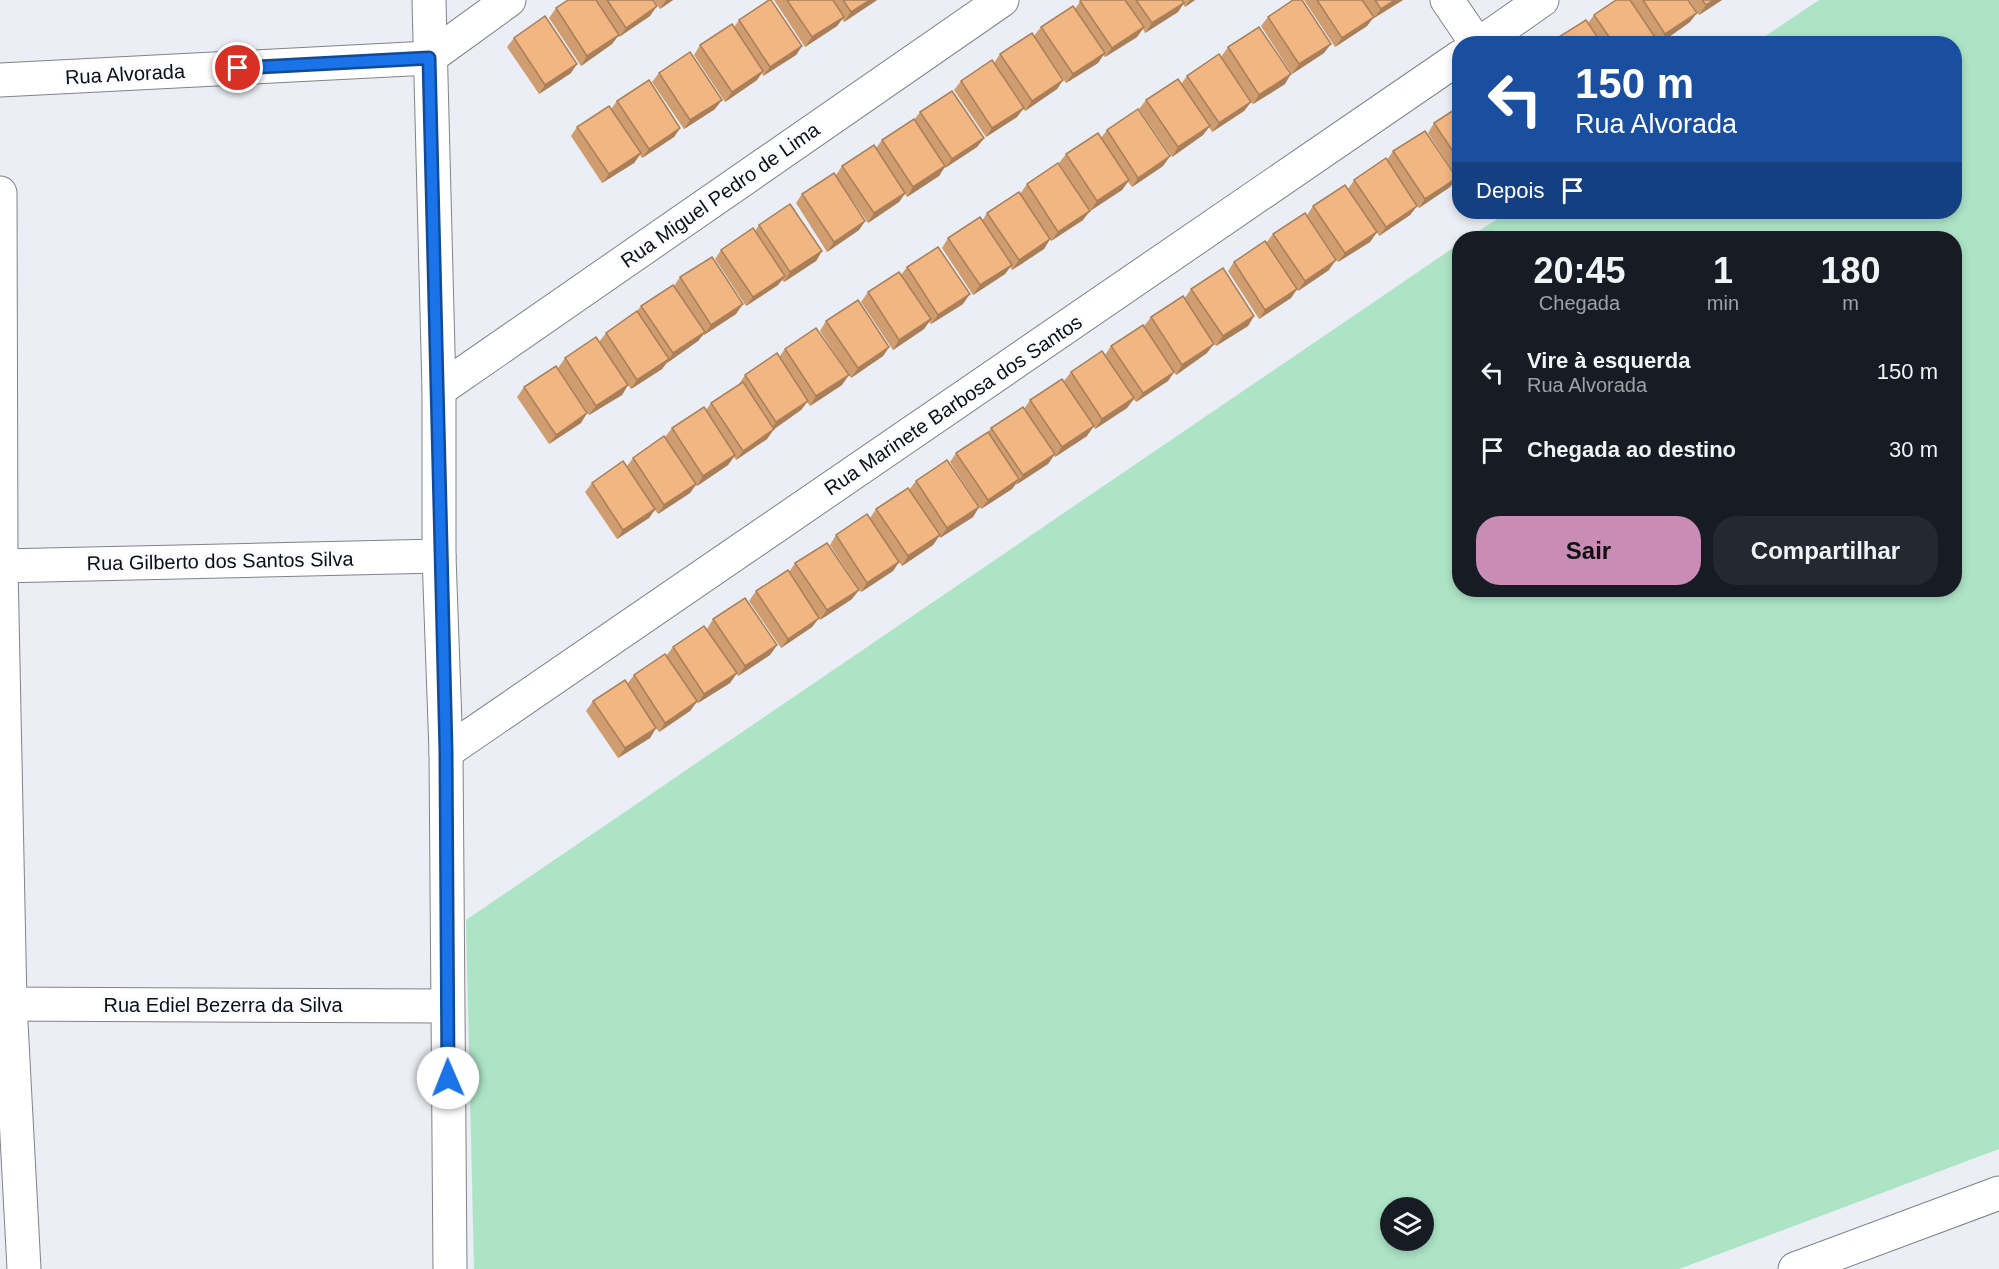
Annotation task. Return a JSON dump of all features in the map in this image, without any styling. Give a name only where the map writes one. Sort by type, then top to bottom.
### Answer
[{"type":"street","points":[[429,0],[439,390],[439,556],[446,752],[450,1269]]},
{"type":"street","points":[[429,58],[509,0]]},
{"type":"street","name":"Rua Miguel Pedro de Lima","points":[[439,390],[1002,0]]},
{"type":"street","points":[[1447,0],[1472,36]]},
{"type":"street","points":[[1490,36],[1542,0]]},
{"type":"street","name":"Rua Alvorada","points":[[0,80],[429,58]]},
{"type":"street","name":"Rua Marinete Barbosa dos Santos","points":[[446,752],[1452,62]]},
{"type":"street","points":[[0,193],[0,566],[5,1004],[24,1269]]},
{"type":"street","name":"Rua Gilberto dos Santos Silva","points":[[0,566],[439,556]]},
{"type":"street","name":"Rua Ediel Bezerra da Silva","points":[[5,1004],[447,1006]]},
{"type":"street","points":[[1795,1269],[1846,1260],[1999,1193]]},
{"type":"green space","points":[[1819,0],[1999,0],[1999,1149],[1679,1269],[474,1269],[466,920],[1452,249],[1452,597],[1962,597],[1962,231],[1479,231],[1497,219],[1962,219],[1962,36],[1765,36]]},
{"type":"building","points":[[568,0],[596,0],[619,35],[587,56],[556,8]]},
{"type":"building","points":[[607,0],[653,0],[657,6],[626,28]]},
{"type":"building","points":[[769,0],[802,46],[770,67],[739,20]]},
{"type":"building","points":[[787,0],[833,0],[844,17],[812,37]]},
{"type":"building","points":[[843,0],[870,0],[851,12]]},
{"type":"building","points":[[1081,0],[1125,0],[1144,27],[1112,48]]},
{"type":"building","points":[[1136,0],[1182,0],[1184,3],[1152,23]]},
{"type":"building","points":[[1293,0],[1302,0],[1331,44],[1299,64],[1268,17]]},
{"type":"building","points":[[1317,0],[1362,0],[1374,17],[1342,38]]},
{"type":"building","points":[[1375,0],[1395,0],[1381,9]]},
{"type":"building","points":[[1616,0],[1630,0],[1654,36],[1608,36],[1594,15]]},
{"type":"building","points":[[1643,0],[1688,0],[1697,13],[1665,34]]},
{"type":"building","points":[[1702,0],[1714,0],[1706,5]]},
{"type":"building","points":[[1073,6],[1105,53],[1073,74],[1041,27]]},
{"type":"building","points":[[545,16],[577,64],[545,85],[514,38]]},
{"type":"building","points":[[1586,20],[1597,36],[1560,36]]},
{"type":"building","points":[[732,24],[763,71],[732,92],[700,45]]},
{"type":"building","points":[[1259,27],[1291,74],[1259,95],[1228,47]]},
{"type":"building","points":[[1032,33],[1063,80],[1032,101],[1000,54]]},
{"type":"building","points":[[690,52],[722,100],[690,120],[659,73]]},
{"type":"building","points":[[1219,54],[1251,102],[1219,123],[1187,76]]},
{"type":"building","points":[[992,60],[1024,108],[992,128],[961,81]]},
{"type":"building","points":[[1178,79],[1210,126],[1178,147],[1146,100]]},
{"type":"building","points":[[649,80],[680,128],[649,149],[617,101]]},
{"type":"building","points":[[952,91],[984,138],[952,159],[920,112]]},
{"type":"building","points":[[609,106],[641,153],[609,174],[577,127]]},
{"type":"building","points":[[1138,109],[1170,156],[1138,178],[1107,130]]},
{"type":"building","points":[[1452,111],[1452,150],[1434,123]]},
{"type":"building","points":[[914,119],[945,166],[913,187],[882,140]]},
{"type":"building","points":[[1425,131],[1452,171],[1452,181],[1425,199],[1393,151]]},
{"type":"building","points":[[1098,133],[1129,180],[1097,201],[1066,154]]},
{"type":"building","points":[[874,145],[905,193],[874,213],[842,166]]},
{"type":"building","points":[[1386,158],[1417,206],[1386,227],[1354,180]]},
{"type":"building","points":[[1058,163],[1090,211],[1058,232],[1027,184]]},
{"type":"building","points":[[834,173],[865,221],[834,242],[802,194]]},
{"type":"building","points":[[1345,185],[1377,232],[1345,253],[1313,206]]},
{"type":"building","points":[[1019,192],[1050,239],[1019,260],[987,213]]},
{"type":"building","points":[[790,204],[822,251],[790,272],[759,225]]},
{"type":"building","points":[[1305,213],[1336,260],[1305,281],[1273,234]]},
{"type":"building","points":[[980,217],[1012,265],[980,285],[948,238]]},
{"type":"building","points":[[753,228],[785,276],[753,297],[721,250]]},
{"type":"building","points":[[1265,241],[1297,289],[1265,310],[1234,262]]},
{"type":"building","points":[[938,247],[970,294],[938,315],[907,267]]},
{"type":"building","points":[[712,257],[743,304],[711,325],[680,277]]},
{"type":"building","points":[[1223,268],[1254,316],[1223,336],[1191,289]]},
{"type":"building","points":[[899,272],[931,319],[899,340],[868,292]]},
{"type":"building","points":[[673,285],[705,332],[673,353],[641,306]]},
{"type":"building","points":[[1183,296],[1214,344],[1182,365],[1151,317]]},
{"type":"building","points":[[858,300],[889,347],[858,368],[826,321]]},
{"type":"building","points":[[637,311],[669,359],[637,380],[606,333]]},
{"type":"building","points":[[1143,325],[1174,372],[1143,393],[1111,346]]},
{"type":"building","points":[[816,328],[849,375],[816,396],[785,349]]},
{"type":"building","points":[[596,337],[628,385],[596,406],[565,358]]},
{"type":"building","points":[[1102,351],[1134,398],[1102,419],[1071,372]]},
{"type":"building","points":[[777,353],[808,401],[776,422],[745,375]]},
{"type":"building","points":[[556,366],[587,413],[556,435],[524,387]]},
{"type":"building","points":[[1062,379],[1094,426],[1062,447],[1030,400]]},
{"type":"building","points":[[743,382],[774,429],[743,451],[711,403]]},
{"type":"building","points":[[704,407],[735,455],[703,476],[672,428]]},
{"type":"building","points":[[1023,407],[1055,454],[1023,475],[991,428]]},
{"type":"building","points":[[988,432],[1019,479],[988,500],[956,453]]},
{"type":"building","points":[[664,436],[696,484],[664,505],[633,458]]},
{"type":"building","points":[[947,460],[979,507],[947,528],[916,481]]},
{"type":"building","points":[[623,461],[655,509],[623,530],[592,483]]},
{"type":"building","points":[[908,488],[940,535],[908,556],[876,509]]},
{"type":"building","points":[[867,514],[899,562],[867,583],[836,535]]},
{"type":"building","points":[[827,543],[859,590],[827,610],[795,563]]},
{"type":"building","points":[[788,570],[819,618],[788,639],[756,591]]},
{"type":"building","points":[[745,598],[777,645],[745,666],[713,619]]},
{"type":"building","points":[[704,626],[737,673],[704,694],[673,647]]},
{"type":"building","points":[[665,654],[697,701],[665,723],[634,675]]},
{"type":"building","points":[[625,680],[656,728],[625,748],[593,701]]},
{"type":"route","points":[[238,68],[429,58],[439,390],[439,556],[446,752],[448,1078]]}]
